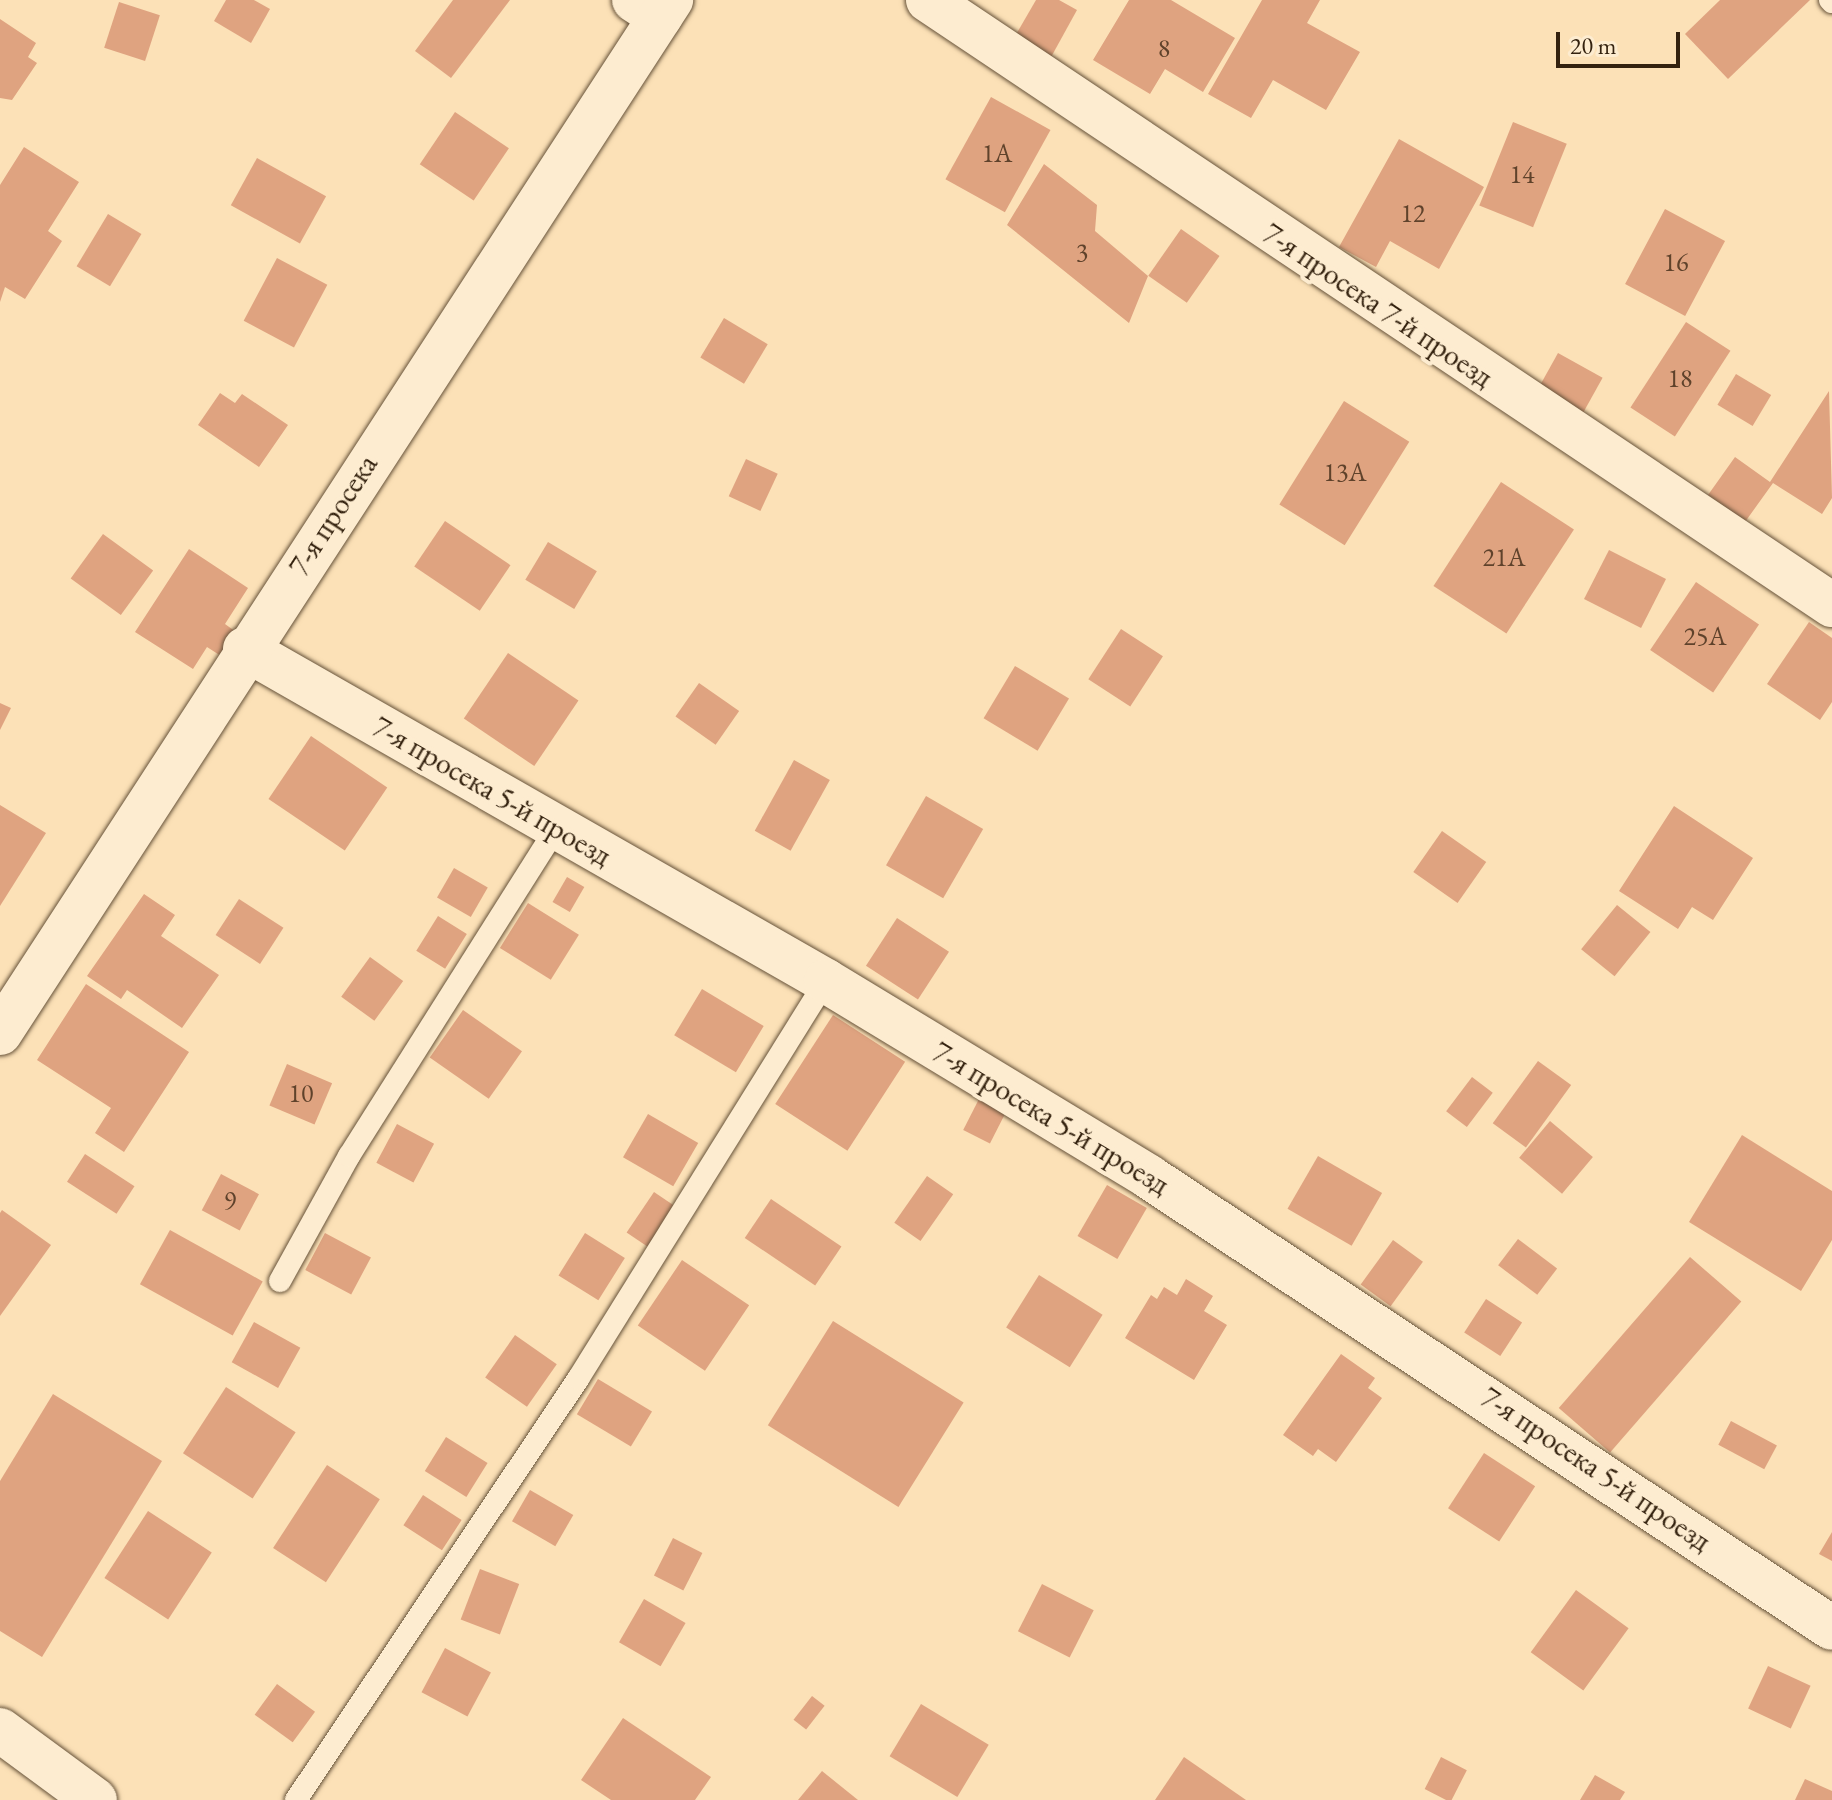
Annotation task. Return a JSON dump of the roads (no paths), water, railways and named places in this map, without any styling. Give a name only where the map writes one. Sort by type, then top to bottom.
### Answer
[{"type":"street","name":"7-я просека 7-й проезд","points":[[928,0],[1832,605]]},
{"type":"street","name":"7-я просека","points":[[0,1033],[655,6]]},
{"type":"street","name":"7-я просека 5-й проезд","points":[[245,649],[826,981],[1202,1211],[1832,1628]]},
{"type":"street","points":[[0,1730],[95,1800]]},
{"type":"lane","points":[[280,1281],[349,1156],[556,828]]},
{"type":"lane","points":[[296,1800],[578,1379],[826,981]]}]
